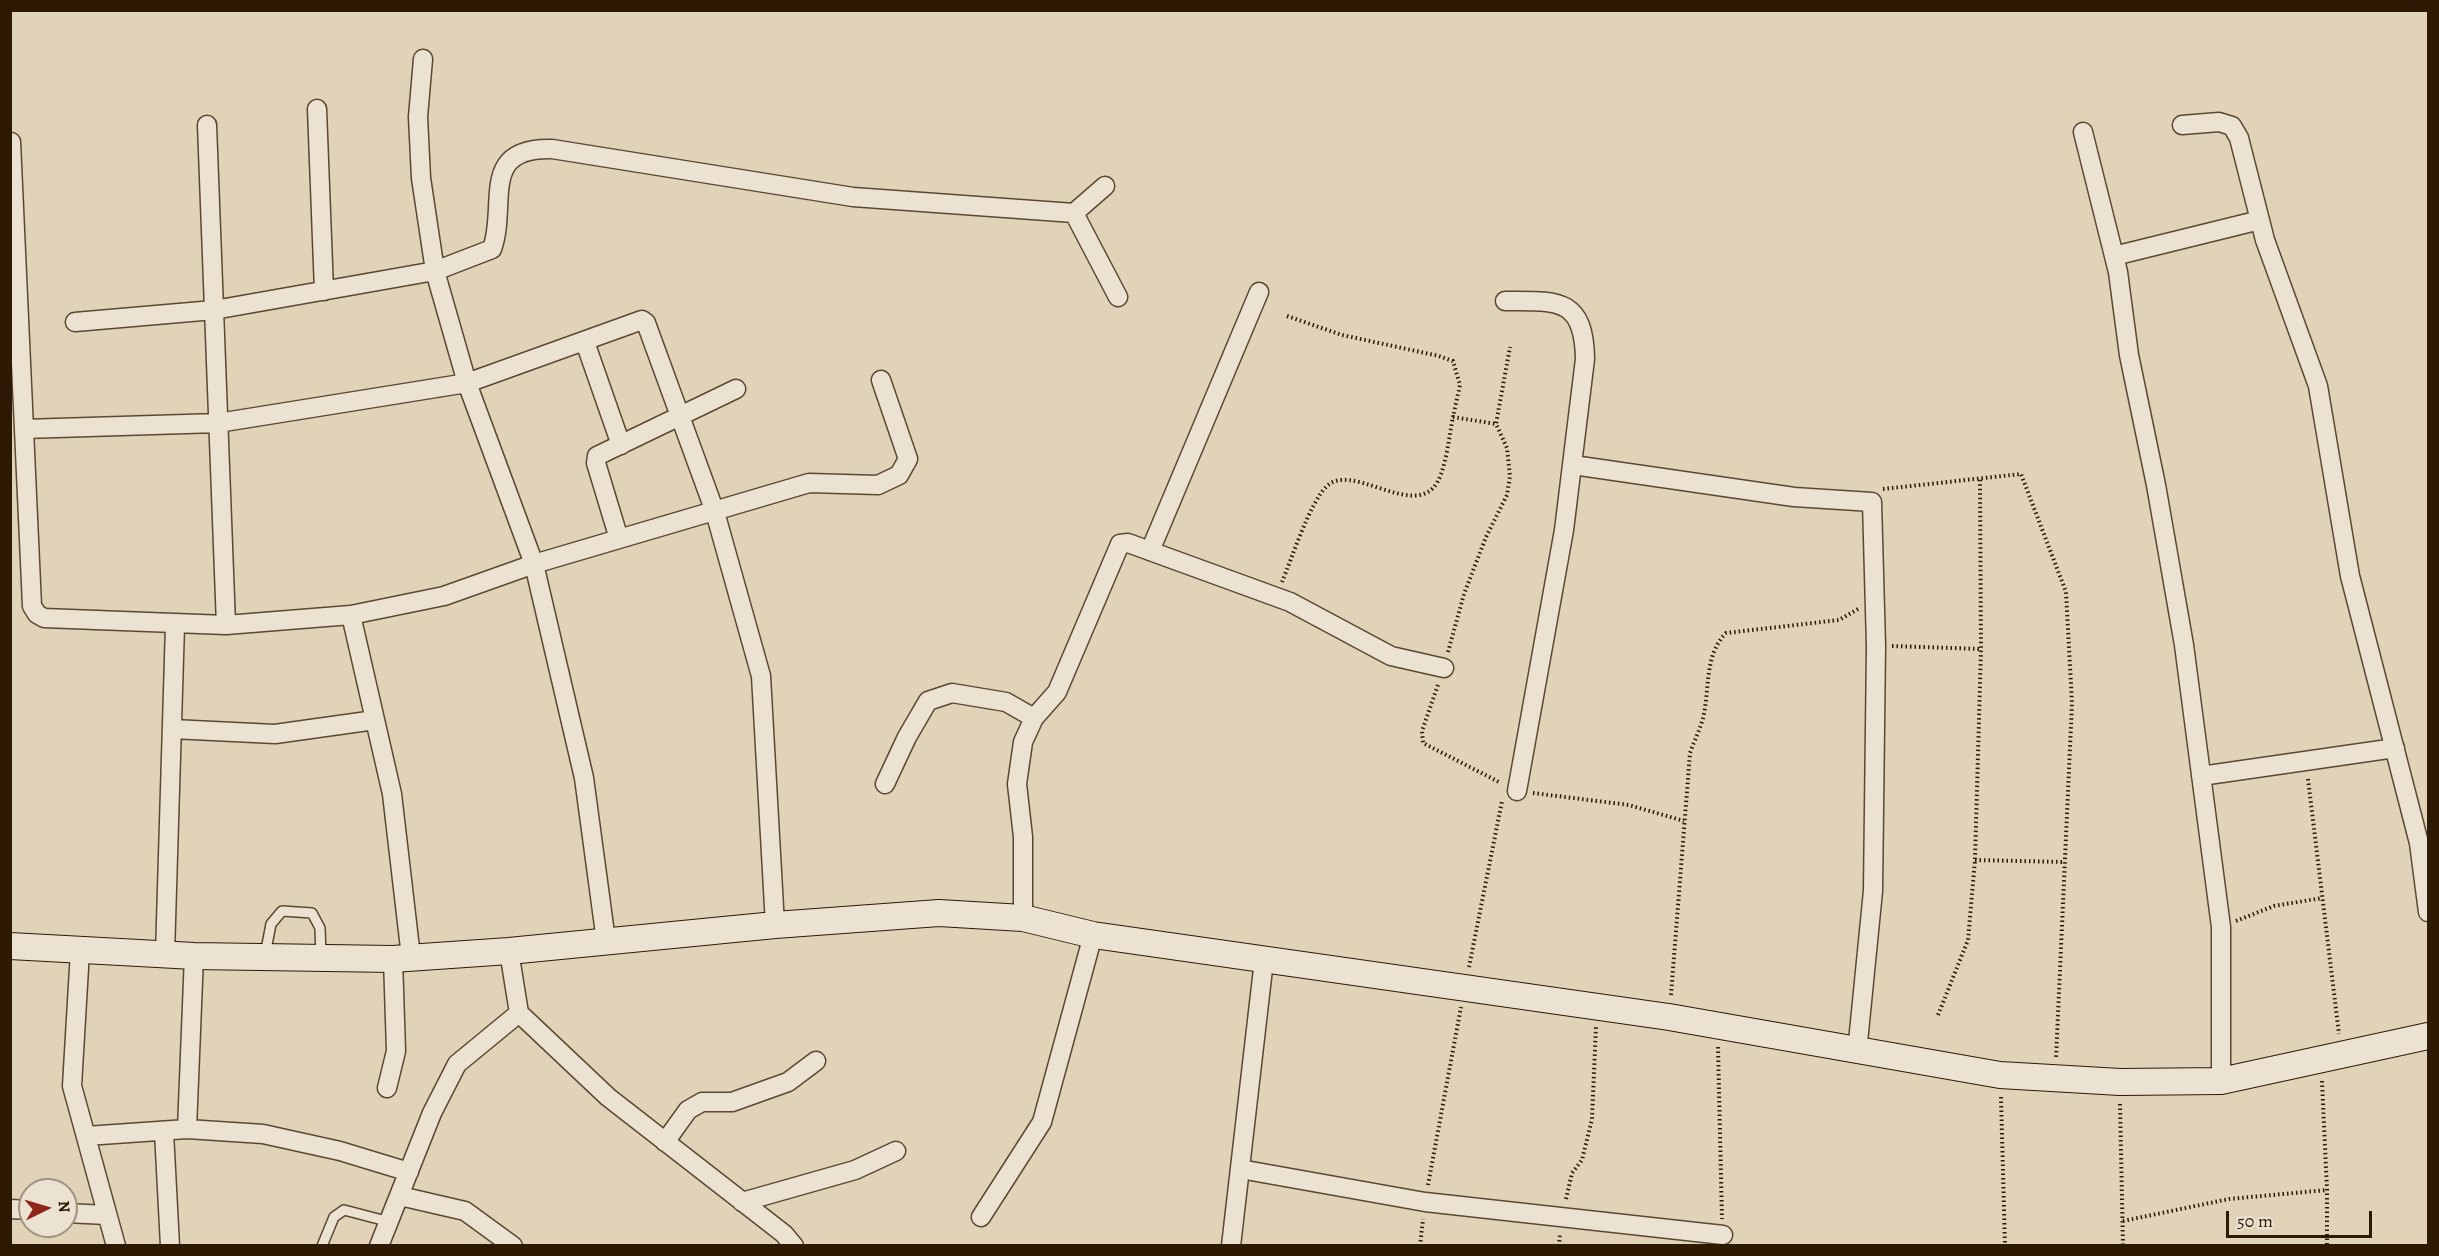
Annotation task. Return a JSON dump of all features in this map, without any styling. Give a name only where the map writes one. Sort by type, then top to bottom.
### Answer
[{"type":"main road","points":[[10,946],[194,956],[402,958],[509,951],[775,925],[939,913],[1023,918],[1093,934],[1669,1017],[1857,1052],[2000,1075],[2055,1080],[2221,1081],[2428,1036]]},
{"type":"street","points":[[423,59],[418,117],[421,178],[435,272],[467,383],[534,564],[584,778],[606,941]]},
{"type":"street","points":[[317,110],[324,291]]},
{"type":"street","points":[[2182,125],[2219,122],[2232,126],[2239,138],[2260,220],[2318,387],[2350,576],[2419,843],[2428,912]]},
{"type":"street","points":[[207,125],[226,626]]},
{"type":"street","points":[[2083,132],[2114,256],[2129,355],[2156,485],[2184,645],[2221,927],[2221,1081]]},
{"type":"street","points":[[11,142],[16,370],[24,429],[32,606],[37,614],[44,618],[175,626],[226,626],[351,615],[444,596],[534,564],[809,483],[878,485],[899,475],[908,459],[881,380]]},
{"type":"street","points":[[75,321],[214,310],[435,272],[492,249],[497,236],[497,192],[503,174],[512,158],[530,149],[552,149],[853,197],[1074,213],[1105,186]]},
{"type":"street","points":[[1074,213],[1118,297]]},
{"type":"street","points":[[2114,256],[2260,220]]},
{"type":"street","points":[[1150,551],[1259,292]]},
{"type":"street","points":[[1505,301],[1543,301],[1567,307],[1580,320],[1585,333],[1585,359],[1564,530],[1511,788]]},
{"type":"street","points":[[24,429],[218,423],[467,383],[642,320],[715,512],[761,676],[775,925]]},
{"type":"street","points":[[585,342],[621,445]]},
{"type":"street","points":[[620,539],[596,459],[736,389]]},
{"type":"street","points":[[1573,465],[1794,497],[1872,502],[1876,646],[1873,891],[1857,1052]]},
{"type":"street","points":[[1023,918],[1023,837],[1017,784],[1023,742],[1034,718],[1057,692],[1115,551],[1120,544],[1128,543],[1275,597],[1391,656],[1444,668]]},
{"type":"street","points":[[351,615],[392,794],[402,958],[396,1051],[387,1088]]},
{"type":"street","points":[[165,954],[175,626]]},
{"type":"street","points":[[885,784],[907,737],[928,701],[952,693],[1006,702],[1034,718]]},
{"type":"street","points":[[171,729],[275,734],[375,720]]},
{"type":"street","points":[[2201,776],[2395,748]]},
{"type":"street","points":[[981,1217],[1042,1122],[1093,934]]},
{"type":"street","points":[[80,951],[72,1086],[107,1215],[112,1244]]},
{"type":"street","points":[[509,951],[519,1013],[608,1097],[794,1245]]},
{"type":"street","points":[[188,1128],[194,956]]},
{"type":"street","points":[[1231,1245],[1264,960]]},
{"type":"street","points":[[379,1245],[432,1113],[457,1064],[519,1013]]},
{"type":"street","points":[[665,1142],[688,1110],[702,1102],[732,1102],[788,1082],[816,1061]]},
{"type":"street","points":[[86,1137],[164,1132],[188,1128],[263,1134],[340,1151],[410,1172]]},
{"type":"street","points":[[164,1132],[170,1245]]},
{"type":"street","points":[[742,1202],[855,1170],[896,1151]]},
{"type":"street","points":[[1240,1169],[1425,1202],[1722,1235]]},
{"type":"street","points":[[400,1196],[465,1211],[509,1244]]},
{"type":"street","points":[[78,1213],[107,1215]]},
{"type":"lane","points":[[264,957],[271,924],[282,911],[312,913],[321,928],[321,959]]},
{"type":"lane","points":[[322,1245],[334,1217],[344,1210],[390,1222]]},
{"type":"path","points":[[1275,597],[1314,507],[1327,486],[1344,479],[1406,495],[1422,494],[1433,489],[1440,476],[1460,385],[1453,361],[1342,335],[1287,316]]},
{"type":"path","points":[[1510,347],[1496,424],[1507,448],[1510,476],[1507,495],[1486,537],[1464,594],[1444,668],[1422,731],[1423,743],[1511,788],[1629,806],[1684,821]]},
{"type":"path","points":[[1453,417],[1496,424]]},
{"type":"path","points":[[1875,493],[1882,490],[2018,473],[2024,477],[2066,592],[2072,703],[2055,1080]]},
{"type":"path","points":[[1938,1015],[1968,940],[1975,860],[1981,649],[1980,479]]},
{"type":"path","points":[[1669,1017],[1690,753],[1703,717],[1710,665],[1718,642],[1726,633],[1839,620],[1875,600]]},
{"type":"path","points":[[1876,646],[1981,649]]},
{"type":"path","points":[[2306,760],[2322,898],[2332,1057],[2327,1245]]},
{"type":"path","points":[[1420,1245],[1425,1202],[1465,988],[1511,788]]},
{"type":"path","points":[[1975,860],[2065,862]]},
{"type":"path","points":[[2221,927],[2274,906],[2322,898]]},
{"type":"path","points":[[1559,1245],[1572,1173],[1582,1160],[1592,1119],[1597,1007]]},
{"type":"path","points":[[1718,1025],[1722,1235]]},
{"type":"path","points":[[2000,1075],[2005,1245]]},
{"type":"path","points":[[2120,1082],[2123,1245]]},
{"type":"path","points":[[2123,1221],[2229,1199],[2327,1190]]}]
